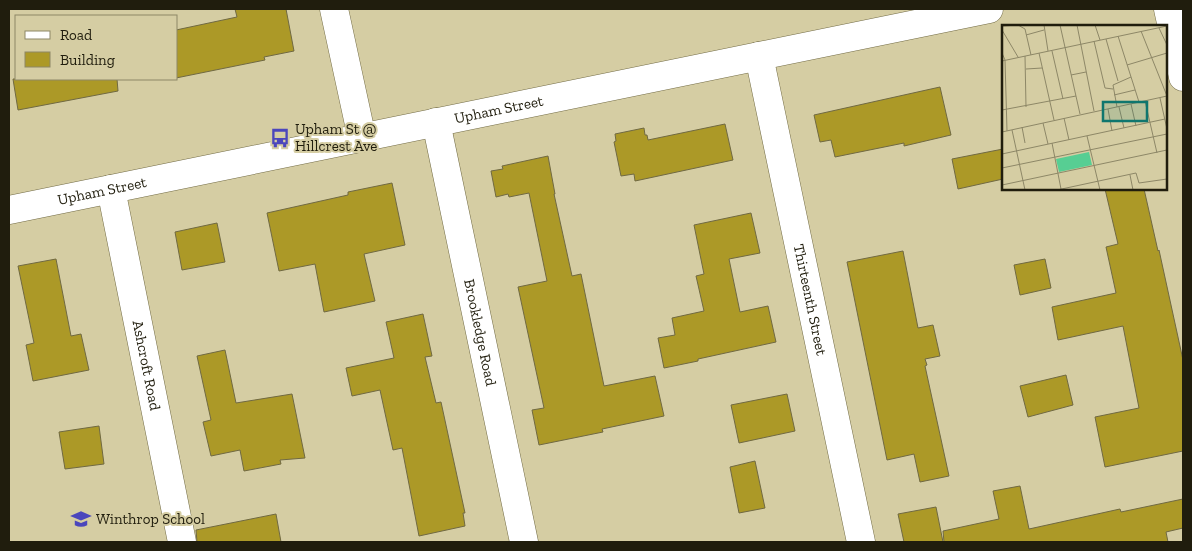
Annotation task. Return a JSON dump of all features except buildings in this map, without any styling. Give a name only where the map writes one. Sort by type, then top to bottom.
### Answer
[{"type":"street","points":[[334,9],[362,138]]},
{"type":"street","name":"Upham Street","points":[[9,210],[986,9]]},
{"type":"street","points":[[1168,9],[1183,77]]},
{"type":"street","name":"Thirteenth Street","points":[[759,56],[861,542]]},
{"type":"street","name":"Brookledge Road","points":[[436,122],[524,542]]},
{"type":"street","name":"Ashcroft Road","points":[[111,189],[182,542]]},
{"type":"place","name":"Upham St @ Hillcrest Ave","points":[[280,138]]},
{"type":"place","name":"Winthrop School","points":[[81,519]]}]
